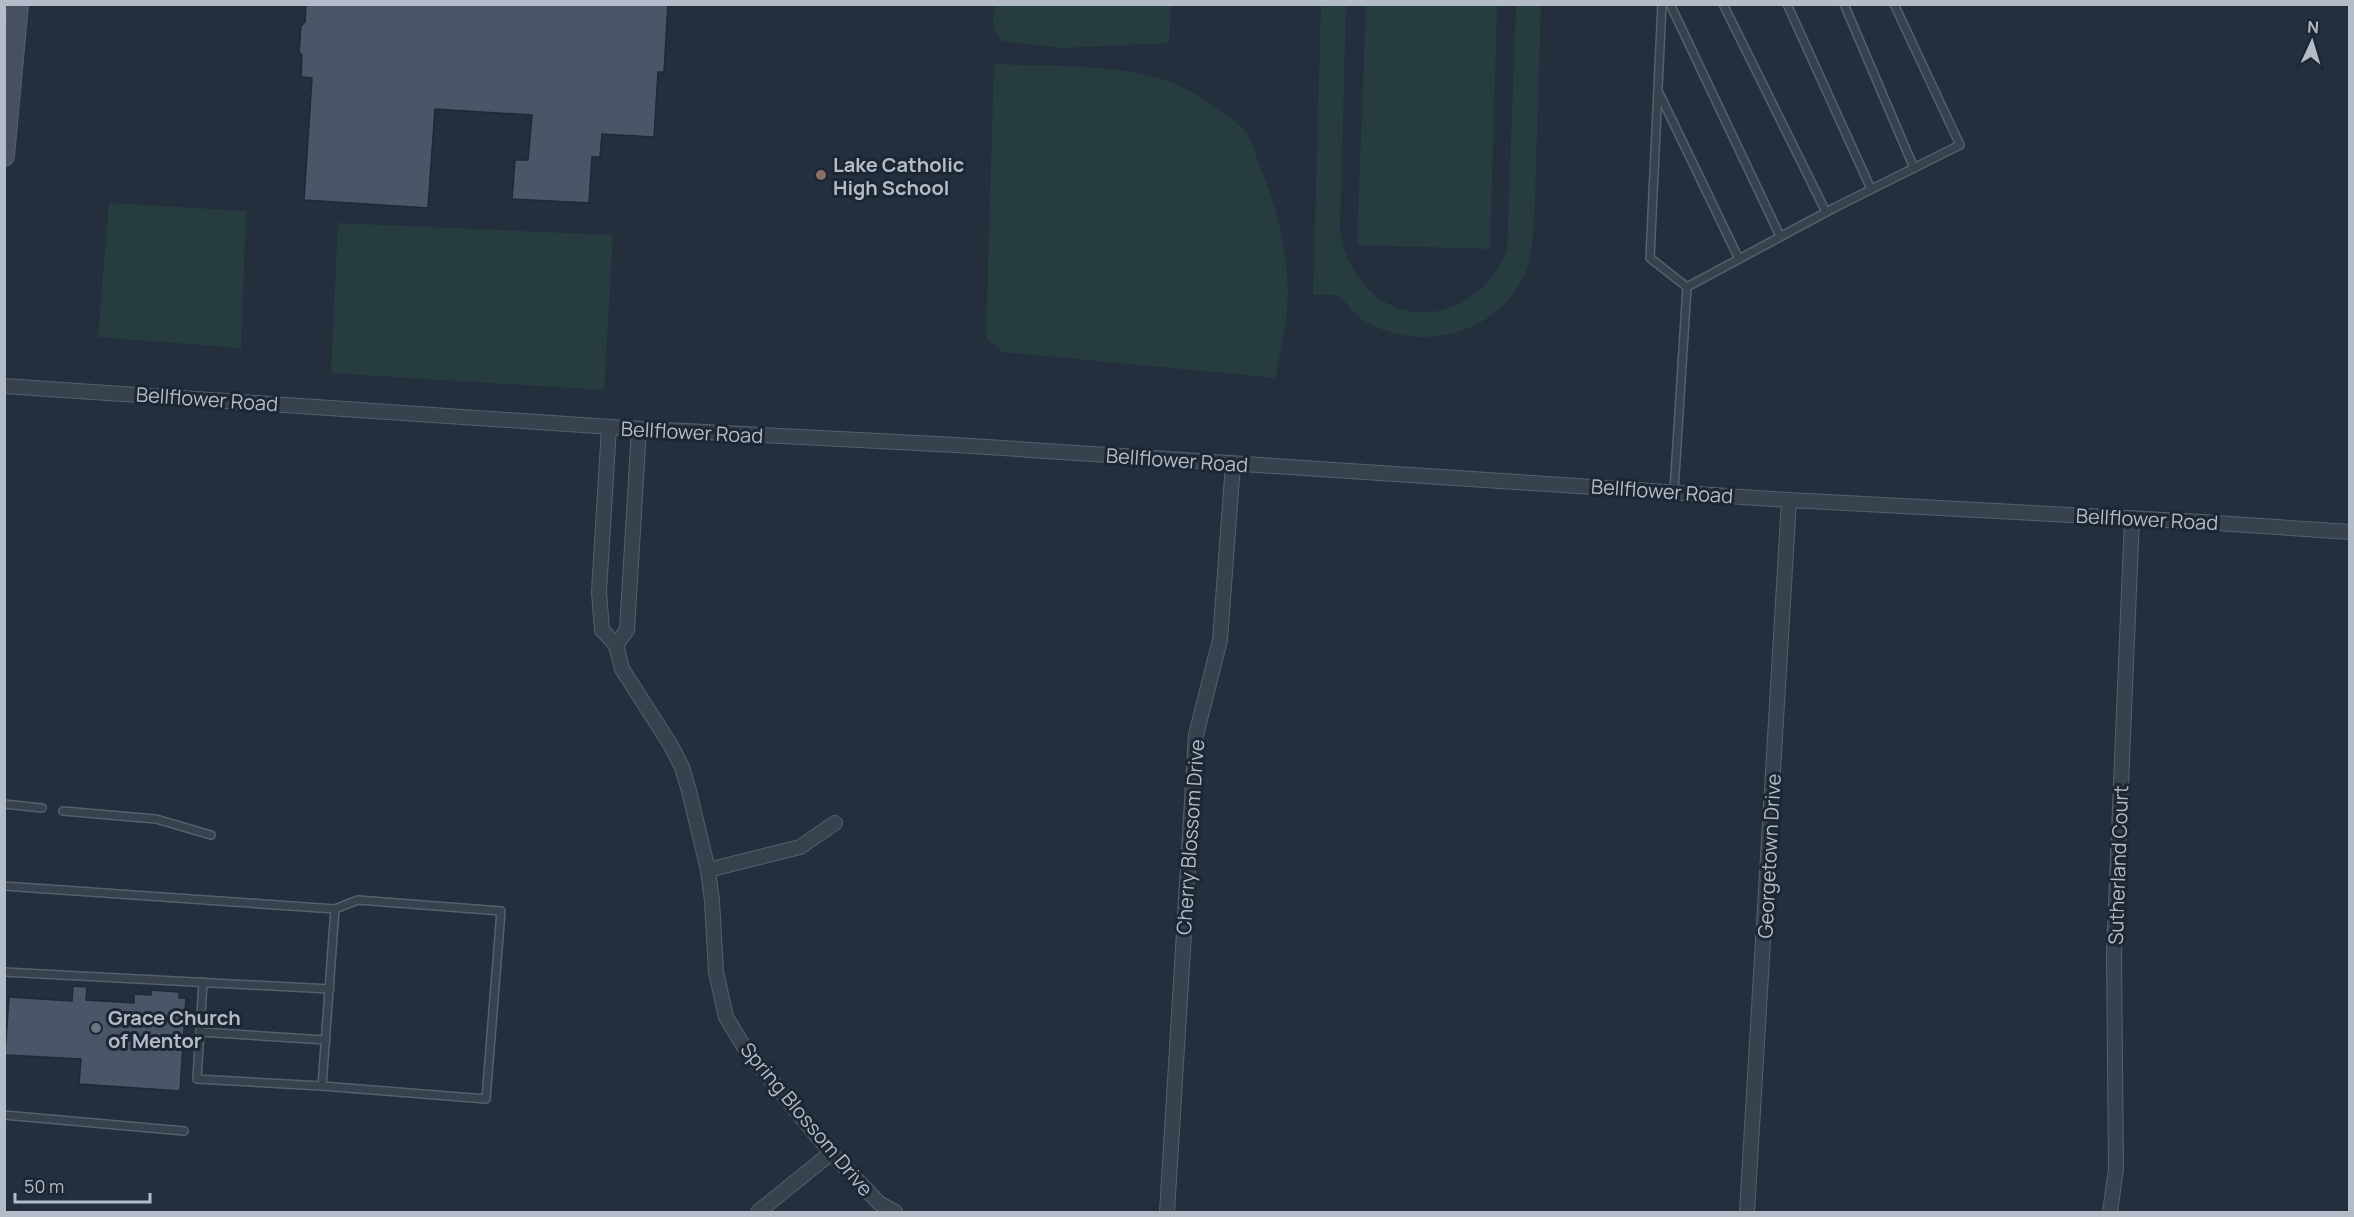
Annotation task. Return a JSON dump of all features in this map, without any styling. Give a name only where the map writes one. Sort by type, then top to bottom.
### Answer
[{"type":"main road","points":[[4,156],[8,76],[18,4]]},
{"type":"street","name":"Bellflower Road","points":[[4,386],[639,429],[956,445],[1790,500],[2349,532]]},
{"type":"street","name":"Spring Blossom Drive","points":[[609,427],[599,592],[602,630],[616,645],[622,669],[670,744],[682,768],[708,870],[716,972],[726,1017],[744,1047],[831,1153],[879,1203],[895,1212]]},
{"type":"street","points":[[616,645],[627,630],[639,429]]},
{"type":"street","name":"Cherry Blossom Drive","points":[[1167,1212],[1196,735],[1220,640],[1233,464]]},
{"type":"street","name":"Georgetown Drive","points":[[1747,1212],[1790,500]]},
{"type":"street","name":"Sutherland Court","points":[[2110,1212],[2116,1168],[2114,953],[2132,518]]},
{"type":"street","points":[[708,870],[800,847],[835,823]]},
{"type":"street","points":[[758,1212],[831,1153]]},
{"type":"lane","points":[[1662,4],[1650,258],[1687,287]]},
{"type":"lane","points":[[1670,4],[1780,236]]},
{"type":"lane","points":[[1723,4],[1826,212]]},
{"type":"lane","points":[[1787,4],[1872,189]]},
{"type":"lane","points":[[1844,4],[1914,168]]},
{"type":"lane","points":[[1687,287],[1826,212],[1960,145],[1894,4]]},
{"type":"lane","points":[[1658,90],[1739,259]]},
{"type":"lane","points":[[1674,491],[1687,287]]},
{"type":"lane","points":[[4,804],[42,808]]},
{"type":"lane","points":[[63,811],[156,819],[211,836]]},
{"type":"lane","points":[[4,886],[335,909],[357,900],[501,911],[486,1099],[197,1079],[203,982]]},
{"type":"lane","points":[[322,1086],[335,909]]},
{"type":"lane","points":[[4,972],[330,989]]},
{"type":"lane","points":[[200,1032],[326,1040]]},
{"type":"lane","points":[[4,1115],[184,1131]]},
{"type":"green space","points":[[994,5],[1171,5],[1169,43],[1061,48],[1003,41],[993,29]]},
{"type":"green space","points":[[1321,5],[1346,5],[1340,231],[1350,264],[1367,288],[1389,304],[1414,312],[1440,311],[1466,300],[1489,280],[1507,251],[1516,5],[1541,5],[1534,229],[1529,260],[1516,289],[1503,306],[1486,319],[1447,335],[1426,337],[1404,335],[1375,327],[1352,311],[1340,297],[1313,295]]},
{"type":"green space","points":[[1366,5],[1497,5],[1490,249],[1357,245]]},
{"type":"green space","points":[[994,64],[1104,68],[1146,75],[1165,80],[1197,95],[1241,127],[1251,141],[1271,197],[1285,253],[1287,311],[1276,378],[1002,352],[986,338]]},
{"type":"green space","points":[[109,203],[246,211],[241,348],[98,337]]},
{"type":"green space","points":[[338,223],[613,235],[604,390],[331,373]]},
{"type":"building","points":[[306,4],[668,4],[664,72],[658,72],[654,137],[602,134],[600,157],[592,157],[589,203],[512,199],[515,160],[528,160],[532,115],[435,109],[428,208],[304,200],[312,78],[301,77],[302,55],[299,52]]},
{"type":"building","name":"Grace Church of Mentor","points":[[73,986],[87,987],[86,1000],[134,1003],[134,994],[151,995],[151,990],[179,992],[179,998],[186,998],[180,1091],[79,1084],[81,1059],[5,1055],[9,997],[72,1001]]},
{"type":"place","name":"Lake Catholic High School","points":[[821,175]]},
{"type":"place","name":"Grace Church of Mentor","points":[[96,1028]]}]
